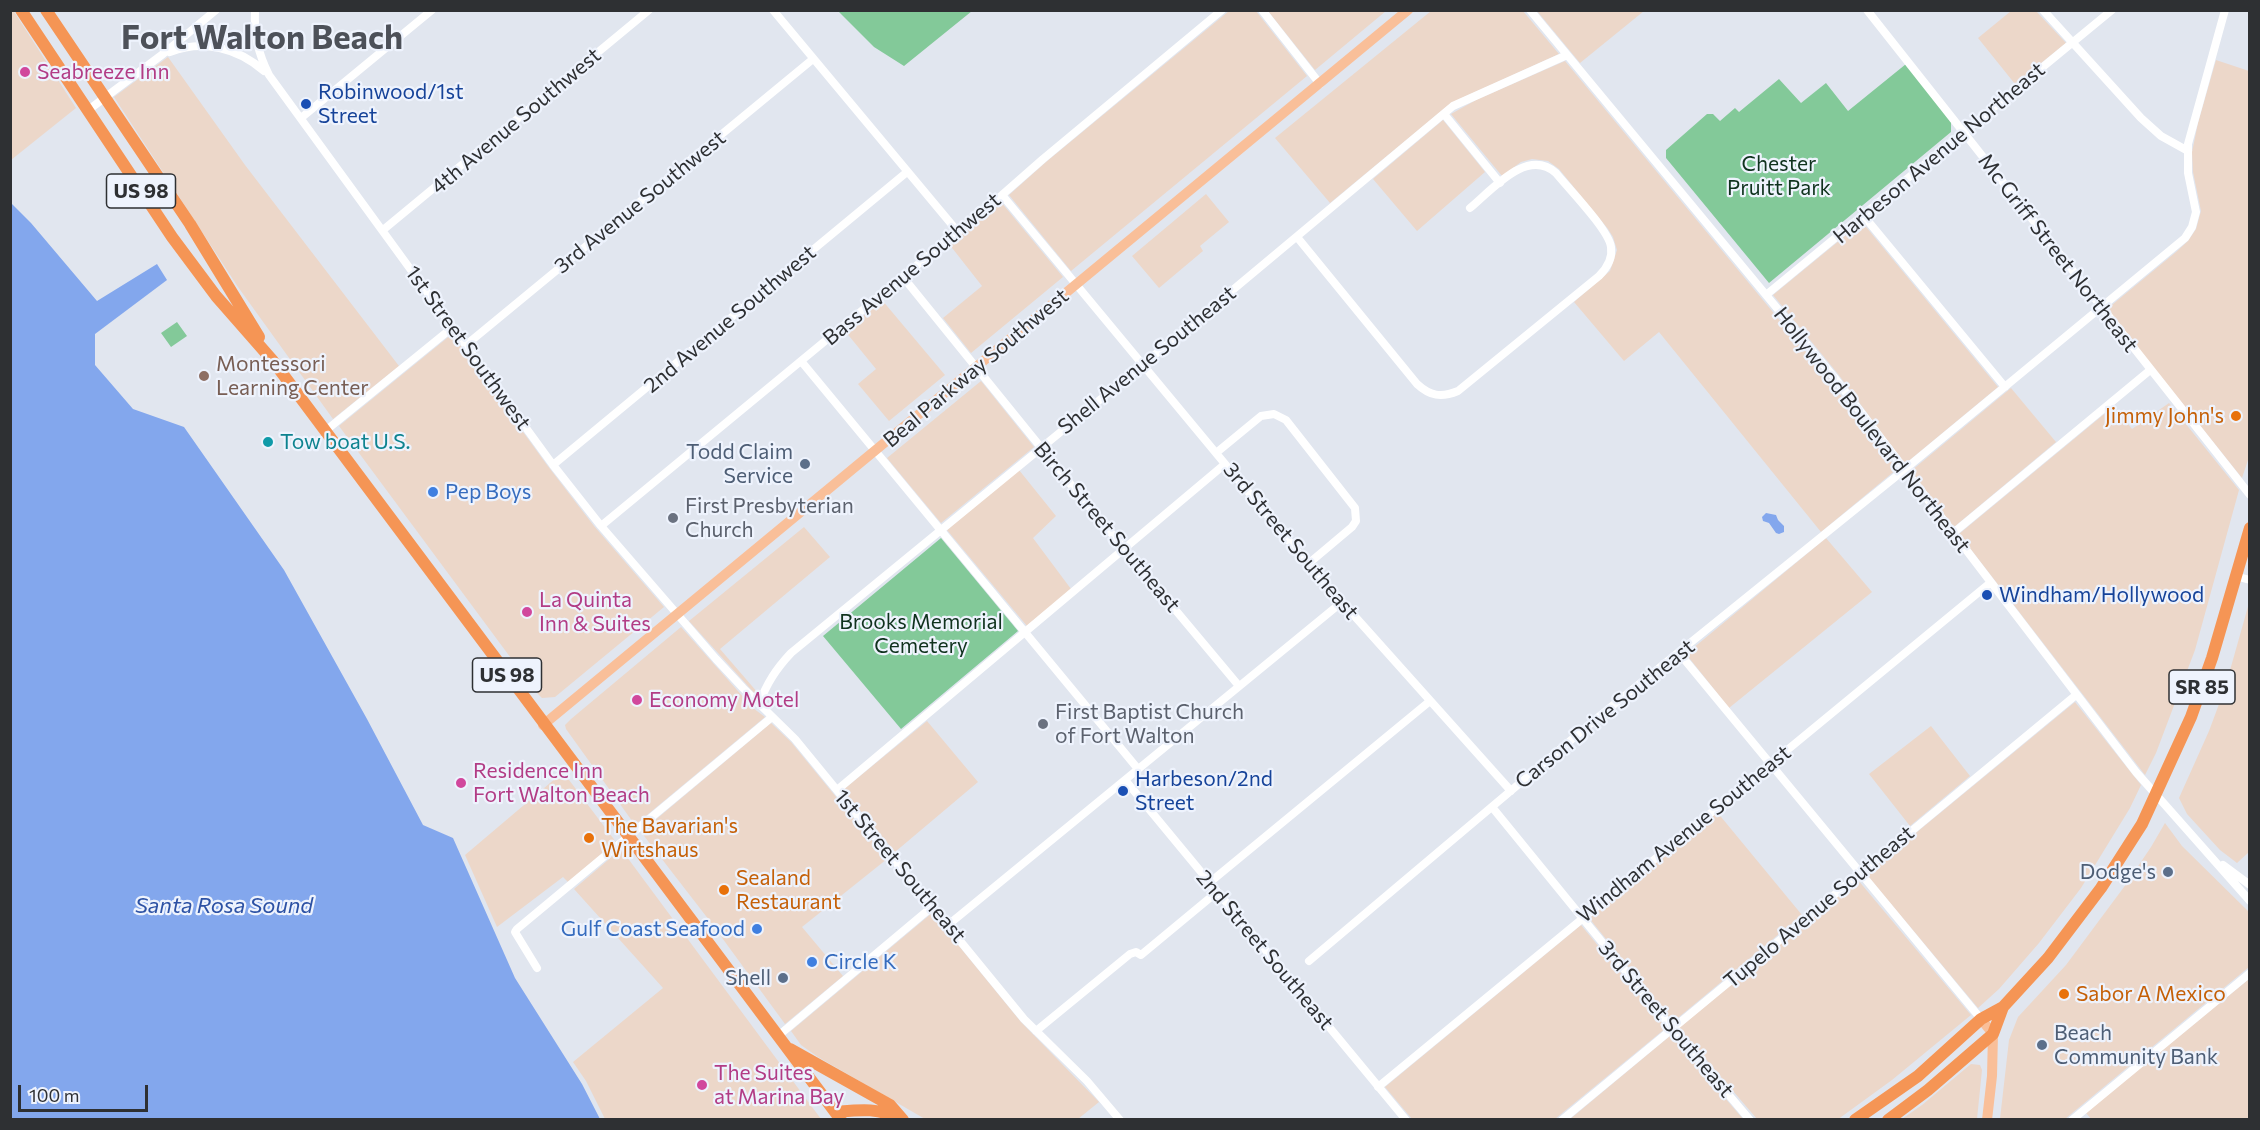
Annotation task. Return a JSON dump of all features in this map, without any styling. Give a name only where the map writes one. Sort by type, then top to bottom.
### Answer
[{"type":"highway","name":"US 98","points":[[21,10],[172,237],[209,288],[273,361]]},
{"type":"highway","name":"US 98","points":[[46,10],[196,234],[273,361],[543,725],[782,1041],[835,1117]]},
{"type":"highway","name":"SR 85","points":[[1855,1119],[1918,1076],[1981,1019],[2003,1007],[2048,958],[2101,888],[2142,824],[2191,717],[2212,658],[2250,528]]},
{"type":"highway","name":"SR 85","points":[[1888,1119],[1928,1090],[1993,1034],[2003,1007]]},
{"type":"highway","points":[[782,1041],[890,1105],[902,1119]]},
{"type":"highway","points":[[835,1117],[867,1109],[902,1119]]},
{"type":"main road","name":"Beal Parkway Southwest","points":[[543,725],[1408,10]]},
{"type":"main road","points":[[1981,1019],[1993,1034],[1992,1076],[1987,1119]]},
{"type":"street","points":[[87,111],[163,54],[216,10]]},
{"type":"street","name":"1st Street Southwest","points":[[255,10],[258,53],[268,75]]},
{"type":"street","name":"4th Avenue Southwest","points":[[383,231],[649,10]]},
{"type":"street","points":[[773,10],[958,232]]},
{"type":"street","name":"Bass Avenue Southwest","points":[[601,526],[958,232],[1222,10]]},
{"type":"street","points":[[1262,10],[1320,84]]},
{"type":"street","name":"Hollywood Boulevard Northeast","points":[[1530,10],[1834,377],[2136,772],[2250,901]]},
{"type":"street","name":"Mc Griff Street Northeast","points":[[1867,10],[2100,309],[2250,495]]},
{"type":"street","points":[[2043,10],[2146,123],[2188,151]]},
{"type":"street","name":"Harbeson Avenue Northeast","points":[[1766,295],[2112,10]]},
{"type":"street","name":"Carson Drive Southeast","points":[[1309,961],[1587,727],[2185,238],[2192,227],[2196,212],[2188,173],[2188,151],[2193,123],[2225,10]]},
{"type":"street","points":[[301,118],[426,12]]},
{"type":"street","name":"1st Street Southwest","points":[[163,54],[193,46],[220,47],[250,60],[268,75],[554,465],[601,526],[677,614]]},
{"type":"street","name":"Shell Avenue Southeast","points":[[759,704],[766,683],[791,653],[1453,106],[1567,55]]},
{"type":"street","name":"3rd Avenue Southwest","points":[[466,345],[813,59]]},
{"type":"street","points":[[1444,114],[1500,183]]},
{"type":"street","points":[[1297,237],[1417,384],[1434,396],[1448,395],[1458,391],[1599,276],[1607,268],[1611,255],[1611,244],[1605,232],[1550,168],[1537,164],[1523,165],[1470,208]]},
{"type":"street","name":"2nd Avenue Southwest","points":[[554,465],[907,172]]},
{"type":"street","name":"3rd Street Southeast","points":[[1002,195],[1308,564],[1511,791]]},
{"type":"street","points":[[1863,215],[2005,387]]},
{"type":"street","name":"Birch Street Southeast","points":[[903,277],[1239,686]]},
{"type":"street","points":[[324,432],[453,327]]},
{"type":"street","points":[[801,361],[1138,769]]},
{"type":"street","points":[[1952,534],[2150,371]]},
{"type":"street","points":[[1216,453],[1261,416],[1274,414],[1286,420],[1355,508],[1356,521],[1352,526],[1308,564]]},
{"type":"street","points":[[837,790],[1225,464]]},
{"type":"street","points":[[2235,576],[2250,580]]},
{"type":"street","name":"Windham Avenue Southeast","points":[[1378,1087],[1990,583]]},
{"type":"street","points":[[948,925],[1342,602]]},
{"type":"street","name":"1st Street Southeast","points":[[677,614],[759,704],[795,739],[1036,1031],[1087,1080],[1120,1119]]},
{"type":"street","points":[[1679,653],[1859,874],[1981,1019]]},
{"type":"street","name":"Tupelo Avenue Southeast","points":[[1562,1119],[2076,695]]},
{"type":"street","points":[[1209,883],[1430,701]]},
{"type":"street","points":[[537,968],[517,939],[515,932],[517,929],[772,717]]},
{"type":"street","name":"2nd Street Southeast","points":[[1125,780],[1406,1119]]},
{"type":"street","name":"3rd Street Southeast","points":[[1492,807],[1672,1028],[1750,1119]]},
{"type":"street","name":"Hollywood Boulevard Northeast","points":[[2208,854],[2250,885]]},
{"type":"street","points":[[1036,1031],[1130,954],[1136,952],[1141,955],[1217,892]]},
{"type":"street","points":[[782,1041],[933,906]]},
{"type":"street","points":[[2072,1119],[2082,1116],[2250,973]]},
{"type":"shaded area","points":[[13,10],[76,108],[11,160],[10,11]]},
{"type":"shaded area","points":[[1229,11],[1256,11],[1307,76],[1071,271],[1009,195]]},
{"type":"shaded area","points":[[1268,11],[1386,11],[1315,70]]},
{"type":"shaded area","points":[[1431,11],[1523,11],[1559,54],[1451,103],[1330,203],[1275,138]]},
{"type":"shaded area","points":[[1537,11],[1644,11],[1580,63]]},
{"type":"shaded area","points":[[2011,11],[2036,11],[2066,43],[2015,84],[1978,38]]},
{"type":"shaded area","points":[[168,57],[245,165],[399,366],[333,419],[238,287],[114,97]]},
{"type":"shaded area","points":[[2216,60],[2249,71],[2250,454],[2242,478],[2107,309],[2176,252],[2188,241],[2196,229],[2201,211],[2193,172],[2192,152]]},
{"type":"shaded area","points":[[1565,61],[1830,381],[1897,469],[1821,532],[1659,332],[1624,361],[1574,302],[1610,271],[1617,250],[1608,229],[1559,169],[1548,161],[1532,159],[1521,162],[1502,176],[1451,114],[1476,100]]},
{"type":"shaded area","points":[[1443,120],[1485,172],[1417,231],[1373,179]]},
{"type":"shaded area","points":[[1206,194],[1229,222],[1200,246],[1203,251],[1159,288],[1132,256]]},
{"type":"shaded area","points":[[1001,202],[1063,277],[971,353],[943,318],[982,286],[949,244]]},
{"type":"shaded area","points":[[1862,222],[1998,387],[1905,464],[1838,374],[1773,295]]},
{"type":"shaded area","points":[[882,300],[945,375],[889,421],[858,384],[876,369],[845,331]]},
{"type":"shaded area","points":[[452,334],[594,526],[664,607],[555,697],[542,698],[536,692],[339,426]]},
{"type":"shaded area","points":[[981,381],[1034,447],[941,523],[887,458]]},
{"type":"shaded area","points":[[2011,388],[2056,442],[1954,527],[1911,471]]},
{"type":"shaded area","points":[[2169,403],[2239,490],[2195,650],[2156,753],[2145,775],[1959,534],[2114,406],[2132,429]]},
{"type":"shaded area","points":[[1019,470],[1056,516],[1033,538],[1071,589],[1027,626],[947,530]]},
{"type":"shaded area","points":[[804,527],[830,557],[720,649],[758,693],[757,696],[689,621]]},
{"type":"shaded area","points":[[1826,538],[1872,592],[1729,708],[1686,654]]},
{"type":"shaded area","points":[[2249,603],[2249,852],[2237,863],[2220,850],[2187,814],[2179,798],[2209,731],[2225,688]]},
{"type":"shaded area","points":[[681,627],[753,708],[765,717],[635,825],[565,725]]},
{"type":"shaded area","points":[[2075,702],[2141,785],[2130,808],[2081,888],[2039,943],[1999,989],[1978,1008],[1866,874]]},
{"type":"shaded area","points":[[927,721],[978,782],[895,852],[843,790]]},
{"type":"shaded area","points":[[771,723],[791,742],[887,859],[802,927],[843,976],[785,1024],[641,832]]},
{"type":"shaded area","points":[[1931,726],[1970,776],[1910,826],[1869,774]]},
{"type":"shaded area","points":[[563,772],[616,842],[568,882],[563,877],[497,927],[465,855]]},
{"type":"shaded area","points":[[1717,812],[1802,915],[1673,1022],[1589,918]]},
{"type":"shaded area","points":[[2165,823],[2182,846],[2249,912],[2249,967],[2065,1119],[2000,1119],[2009,1040],[2018,1017],[2066,965],[2124,887]]},
{"type":"shaded area","points":[[621,849],[821,1119],[605,1119],[586,1081],[573,1062],[663,988],[574,889]]},
{"type":"shaded area","points":[[1858,880],[1971,1015],[1892,1080],[1837,1120],[1757,1119],[1679,1028]]},
{"type":"shaded area","points":[[932,913],[1021,1022],[1099,1102],[1078,1119],[925,1119],[818,1057],[801,1045],[791,1031]]},
{"type":"shaded area","points":[[1581,925],[1666,1028],[1555,1119],[1412,1119],[1385,1087]]},
{"type":"shaded area","points":[[2249,979],[2249,1119],[2092,1120],[2086,1113]]},
{"type":"shaded area","points":[[1671,1035],[1743,1119],[1569,1120]]},
{"type":"shaded area","points":[[1971,1064],[1980,1065],[1982,1070],[1977,1119],[1902,1119],[1922,1105]]},
{"type":"green space","points":[[838,11],[972,11],[904,66],[874,47]]},
{"type":"green space","name":"Chester Pruitt Park","points":[[1906,64],[1951,122],[1951,132],[1769,283],[1666,158],[1666,150],[1707,114],[1713,114],[1720,121],[1735,108],[1739,112],[1779,79],[1801,103],[1826,83],[1848,111]]},
{"type":"green space","points":[[177,322],[187,336],[171,347],[161,333]]},
{"type":"green space","name":"Brooks Memorial Cemetery","points":[[941,538],[1018,631],[901,729],[823,636]]},
{"type":"water","name":"Santa Rosa Sound","points":[[10,202],[31,223],[97,301],[157,264],[167,280],[95,334],[95,365],[133,409],[184,427],[284,570],[423,825],[453,838],[515,978],[582,1084],[600,1119],[11,1119]]},
{"type":"water","points":[[1766,513],[1776,515],[1784,526],[1784,532],[1776,533],[1769,523],[1763,521],[1762,517]]},
{"type":"place","name":"Seabreeze Inn","points":[[25,72]]},
{"type":"place","name":"Robinwood/1st Street","points":[[306,104]]},
{"type":"place","name":"Montessori Learning Center","points":[[204,376]]},
{"type":"place","name":"Jimmy John's","points":[[2236,416]]},
{"type":"place","name":"Tow boat U.S.","points":[[268,442]]},
{"type":"place","name":"Todd Claim Service","points":[[805,464]]},
{"type":"place","name":"Pep Boys","points":[[433,492]]},
{"type":"place","name":"First Presbyterian Church","points":[[673,518]]},
{"type":"place","name":"Windham/Hollywood","points":[[1987,595]]},
{"type":"place","name":"La Quinta Inn & Suites","points":[[527,612]]},
{"type":"place","name":"Economy Motel","points":[[637,700]]},
{"type":"place","name":"First Baptist Church of Fort Walton","points":[[1043,724]]},
{"type":"place","name":"Residence Inn Fort Walton Beach","points":[[461,783]]},
{"type":"place","name":"Harbeson/2nd Street","points":[[1123,791]]},
{"type":"place","name":"The Bavarian's Wirtshaus","points":[[589,838]]},
{"type":"place","name":"Dodge's","points":[[2168,872]]},
{"type":"place","name":"Sealand Restaurant","points":[[724,890]]},
{"type":"place","name":"Gulf Coast Seafood","points":[[757,929]]},
{"type":"place","name":"Circle K","points":[[812,962]]},
{"type":"place","name":"Shell","points":[[783,978]]},
{"type":"place","name":"Sabor A Mexico","points":[[2064,994]]},
{"type":"place","name":"Beach Community Bank","points":[[2042,1045]]},
{"type":"place","name":"The Suites at Marina Bay","points":[[702,1085]]},
{"type":"district","name":"Fort Walton Beach","points":[[262,38]]}]
